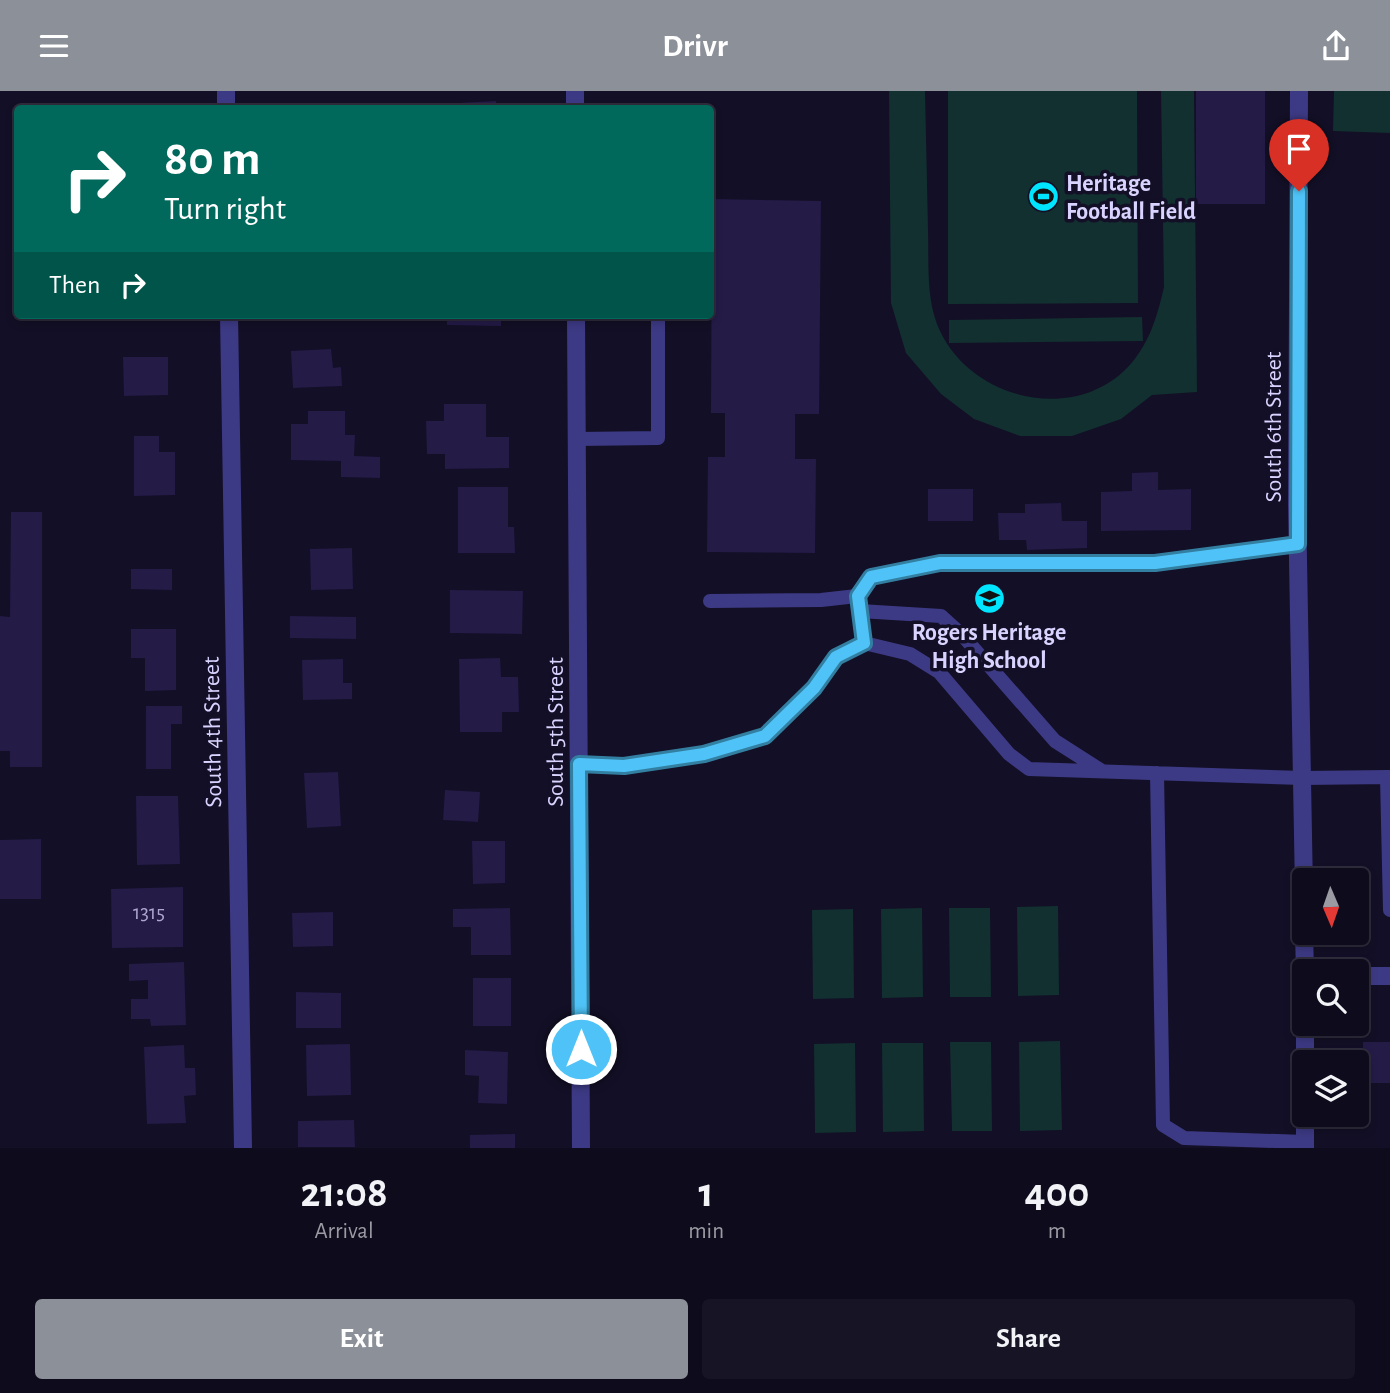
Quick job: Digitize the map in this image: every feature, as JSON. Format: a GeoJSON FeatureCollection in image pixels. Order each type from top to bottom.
{"type":"FeatureCollection","features":[{"type":"Feature","properties":{"kind":"street","name":"South 6th Street"},"geometry":{"type":"LineString","coordinates":[[1299,91],[1298,544],[1304,868]]}},
{"type":"Feature","properties":{"kind":"street","name":"South 4th Street"},"geometry":{"type":"LineString","coordinates":[[229,319],[243,1148]]}},
{"type":"Feature","properties":{"kind":"street","name":"South 5th Street"},"geometry":{"type":"LineString","coordinates":[[576,319],[581,1148]]}},
{"type":"Feature","properties":{"kind":"street"},"geometry":{"type":"LineString","coordinates":[[1369,976],[1390,976]]}},
{"type":"Feature","properties":{"kind":"street"},"geometry":{"type":"LineString","coordinates":[[1305,1127],[1305,1145]]}},
{"type":"Feature","properties":{"kind":"lane"},"geometry":{"type":"LineString","coordinates":[[577,439],[659,438],[658,319]]}},
{"type":"Feature","properties":{"kind":"lane"},"geometry":{"type":"LineString","coordinates":[[864,643],[858,596],[871,577],[940,563],[1155,563],[1298,544]]}},
{"type":"Feature","properties":{"kind":"lane"},"geometry":{"type":"LineString","coordinates":[[710,601],[821,600],[858,596]]}},
{"type":"Feature","properties":{"kind":"lane"},"geometry":{"type":"LineString","coordinates":[[860,611],[941,616],[963,636],[1055,741],[1104,772]]}},
{"type":"Feature","properties":{"kind":"lane"},"geometry":{"type":"LineString","coordinates":[[579,764],[624,766],[704,754],[765,736],[814,688],[836,657],[864,643],[910,655],[939,672],[1009,754],[1030,769],[1302,778],[1388,777],[1390,910]]}},
{"type":"Feature","properties":{"kind":"lane"},"geometry":{"type":"LineString","coordinates":[[1157,773],[1163,1125],[1184,1137],[1305,1145]]}},
{"type":"Feature","properties":{"kind":"green space"},"geometry":{"type":"Polygon","coordinates":[[[889,91],[925,91],[929,277],[937,324],[951,349],[970,370],[994,385],[1021,395],[1049,399],[1077,396],[1104,386],[1127,368],[1147,340],[1164,287],[1161,91],[1194,91],[1197,392],[1152,395],[1121,419],[1072,436],[1020,436],[974,419],[941,394],[906,353],[891,303],[889,91]]]}},
{"type":"Feature","properties":{"kind":"green space","name":"Heritage Football Field"},"geometry":{"type":"Polygon","coordinates":[[[948,91],[1137,91],[1138,303],[948,304],[948,91]]]}},
{"type":"Feature","properties":{"kind":"green space"},"geometry":{"type":"Polygon","coordinates":[[[1334,91],[1390,91],[1390,133],[1333,131],[1334,91]]]}},
{"type":"Feature","properties":{"kind":"green space"},"geometry":{"type":"Polygon","coordinates":[[[1142,317],[1143,341],[949,343],[949,320],[1142,317]]]}},
{"type":"Feature","properties":{"kind":"green space"},"geometry":{"type":"Polygon","coordinates":[[[1058,906],[1059,995],[1018,996],[1017,907],[1058,906]]]}},
{"type":"Feature","properties":{"kind":"green space"},"geometry":{"type":"Polygon","coordinates":[[[922,908],[923,997],[882,998],[881,909],[922,908]]]}},
{"type":"Feature","properties":{"kind":"green space"},"geometry":{"type":"Polygon","coordinates":[[[949,908],[990,908],[991,997],[950,997],[949,908]]]}},
{"type":"Feature","properties":{"kind":"green space"},"geometry":{"type":"Polygon","coordinates":[[[853,909],[854,998],[813,999],[812,910],[853,909]]]}},
{"type":"Feature","properties":{"kind":"green space"},"geometry":{"type":"Polygon","coordinates":[[[1060,1041],[1062,1130],[1020,1131],[1019,1042],[1060,1041]]]}},
{"type":"Feature","properties":{"kind":"green space"},"geometry":{"type":"Polygon","coordinates":[[[950,1042],[991,1042],[992,1131],[952,1131],[950,1042]]]}},
{"type":"Feature","properties":{"kind":"green space"},"geometry":{"type":"Polygon","coordinates":[[[855,1043],[856,1132],[815,1133],[814,1044],[855,1043]]]}},
{"type":"Feature","properties":{"kind":"green space"},"geometry":{"type":"Polygon","coordinates":[[[882,1043],[923,1043],[924,1131],[883,1132],[882,1043]]]}},
{"type":"Feature","properties":{"kind":"building"},"geometry":{"type":"Polygon","coordinates":[[[1196,91],[1265,91],[1265,204],[1196,204],[1196,91]]]}},
{"type":"Feature","properties":{"kind":"building"},"geometry":{"type":"Polygon","coordinates":[[[496,101],[496,105],[458,105],[496,101]]]}},
{"type":"Feature","properties":{"kind":"building"},"geometry":{"type":"Polygon","coordinates":[[[714,199],[821,201],[819,414],[795,414],[795,459],[816,459],[815,553],[707,552],[708,457],[725,457],[725,413],[711,413],[714,199]]]}},
{"type":"Feature","properties":{"kind":"building"},"geometry":{"type":"Polygon","coordinates":[[[447,319],[501,319],[501,326],[447,325],[447,319]]]}},
{"type":"Feature","properties":{"kind":"building"},"geometry":{"type":"Polygon","coordinates":[[[331,349],[333,368],[341,367],[342,386],[293,388],[291,351],[331,349]]]}},
{"type":"Feature","properties":{"kind":"building"},"geometry":{"type":"Polygon","coordinates":[[[123,357],[168,357],[168,395],[124,396],[123,357]]]}},
{"type":"Feature","properties":{"kind":"building"},"geometry":{"type":"Polygon","coordinates":[[[444,404],[486,404],[486,437],[509,437],[509,468],[445,469],[445,454],[427,454],[426,421],[444,421],[444,404]]]}},
{"type":"Feature","properties":{"kind":"building"},"geometry":{"type":"Polygon","coordinates":[[[308,411],[345,411],[345,435],[355,435],[354,456],[380,457],[380,478],[341,477],[341,461],[291,460],[291,424],[308,424],[308,411]]]}},
{"type":"Feature","properties":{"kind":"building"},"geometry":{"type":"Polygon","coordinates":[[[134,436],[159,436],[159,452],[175,452],[175,495],[134,496],[134,436]]]}},
{"type":"Feature","properties":{"kind":"building"},"geometry":{"type":"Polygon","coordinates":[[[1158,472],[1158,490],[1191,489],[1191,530],[1101,531],[1101,492],[1132,491],[1132,473],[1158,472]]]}},
{"type":"Feature","properties":{"kind":"building"},"geometry":{"type":"Polygon","coordinates":[[[458,487],[508,487],[508,527],[514,527],[515,553],[458,553],[458,487]]]}},
{"type":"Feature","properties":{"kind":"building"},"geometry":{"type":"Polygon","coordinates":[[[928,489],[973,489],[973,521],[928,521],[928,489]]]}},
{"type":"Feature","properties":{"kind":"building"},"geometry":{"type":"Polygon","coordinates":[[[1061,503],[1062,521],[1087,521],[1087,548],[1027,550],[1026,540],[999,540],[998,513],[1025,513],[1025,504],[1061,503]]]}},
{"type":"Feature","properties":{"kind":"building"},"geometry":{"type":"Polygon","coordinates":[[[11,512],[42,512],[42,767],[10,767],[10,751],[0,751],[0,616],[10,617],[11,512]]]}},
{"type":"Feature","properties":{"kind":"building"},"geometry":{"type":"Polygon","coordinates":[[[352,548],[353,589],[311,590],[310,549],[352,548]]]}},
{"type":"Feature","properties":{"kind":"building"},"geometry":{"type":"Polygon","coordinates":[[[131,569],[172,569],[172,590],[131,589],[131,569]]]}},
{"type":"Feature","properties":{"kind":"building"},"geometry":{"type":"Polygon","coordinates":[[[450,590],[523,591],[522,634],[450,633],[450,590]]]}},
{"type":"Feature","properties":{"kind":"building"},"geometry":{"type":"Polygon","coordinates":[[[290,616],[356,617],[356,639],[290,638],[290,616]]]}},
{"type":"Feature","properties":{"kind":"building"},"geometry":{"type":"Polygon","coordinates":[[[131,629],[176,629],[176,690],[145,691],[145,658],[131,658],[131,629]]]}},
{"type":"Feature","properties":{"kind":"building"},"geometry":{"type":"Polygon","coordinates":[[[500,658],[501,677],[518,677],[519,712],[502,712],[502,732],[460,732],[459,659],[500,658]]]}},
{"type":"Feature","properties":{"kind":"building"},"geometry":{"type":"Polygon","coordinates":[[[343,659],[343,683],[352,683],[352,699],[303,700],[302,660],[343,659]]]}},
{"type":"Feature","properties":{"kind":"building"},"geometry":{"type":"Polygon","coordinates":[[[146,706],[182,706],[182,724],[171,724],[171,769],[146,769],[146,706]]]}},
{"type":"Feature","properties":{"kind":"building"},"geometry":{"type":"Polygon","coordinates":[[[338,772],[341,826],[307,828],[304,773],[338,772]]]}},
{"type":"Feature","properties":{"kind":"building"},"geometry":{"type":"Polygon","coordinates":[[[445,790],[480,792],[478,822],[443,820],[445,790]]]}},
{"type":"Feature","properties":{"kind":"building"},"geometry":{"type":"Polygon","coordinates":[[[136,796],[178,796],[180,864],[137,865],[136,796]]]}},
{"type":"Feature","properties":{"kind":"building"},"geometry":{"type":"Polygon","coordinates":[[[41,839],[41,899],[0,899],[0,840],[41,839]]]}},
{"type":"Feature","properties":{"kind":"building"},"geometry":{"type":"Polygon","coordinates":[[[472,841],[505,841],[505,883],[473,884],[472,841]]]}},
{"type":"Feature","properties":{"kind":"building"},"geometry":{"type":"Polygon","coordinates":[[[183,887],[183,947],[112,948],[111,889],[183,887]]]}},
{"type":"Feature","properties":{"kind":"building"},"geometry":{"type":"Polygon","coordinates":[[[510,908],[511,955],[471,955],[471,927],[453,927],[453,909],[510,908]]]}},
{"type":"Feature","properties":{"kind":"building"},"geometry":{"type":"Polygon","coordinates":[[[333,912],[333,946],[293,947],[292,913],[333,912]]]}},
{"type":"Feature","properties":{"kind":"building"},"geometry":{"type":"Polygon","coordinates":[[[184,962],[186,1025],[151,1026],[150,1019],[131,1019],[131,999],[148,999],[148,980],[129,981],[129,964],[184,962]]]}},
{"type":"Feature","properties":{"kind":"building"},"geometry":{"type":"Polygon","coordinates":[[[473,978],[511,978],[511,1026],[473,1026],[473,978]]]}},
{"type":"Feature","properties":{"kind":"building"},"geometry":{"type":"Polygon","coordinates":[[[296,992],[341,993],[341,1028],[296,1028],[296,992]]]}},
{"type":"Feature","properties":{"kind":"building"},"geometry":{"type":"Polygon","coordinates":[[[1363,1042],[1390,1042],[1390,1083],[1369,1083],[1369,1050],[1363,1050],[1363,1042]]]}},
{"type":"Feature","properties":{"kind":"building"},"geometry":{"type":"Polygon","coordinates":[[[350,1044],[351,1095],[307,1096],[306,1045],[350,1044]]]}},
{"type":"Feature","properties":{"kind":"building"},"geometry":{"type":"Polygon","coordinates":[[[184,1045],[185,1068],[195,1068],[196,1095],[184,1096],[186,1123],[147,1124],[144,1047],[184,1045]]]}},
{"type":"Feature","properties":{"kind":"building"},"geometry":{"type":"Polygon","coordinates":[[[465,1050],[508,1052],[507,1104],[478,1103],[479,1076],[465,1075],[465,1050]]]}},
{"type":"Feature","properties":{"kind":"building"},"geometry":{"type":"Polygon","coordinates":[[[354,1120],[355,1147],[298,1147],[298,1121],[354,1120]]]}},
{"type":"Feature","properties":{"kind":"building"},"geometry":{"type":"Polygon","coordinates":[[[515,1134],[515,1148],[470,1148],[470,1135],[515,1134]]]}},
{"type":"Feature","properties":{"kind":"place","name":"Heritage Football Field"},"geometry":{"type":"Point","coordinates":[1043,197]}},
{"type":"Feature","properties":{"kind":"place","name":"Rogers Heritage High School"},"geometry":{"type":"Point","coordinates":[989,598]}},
{"type":"Feature","properties":{"kind":"route"},"geometry":{"type":"LineString","coordinates":[[581,1049],[579,764],[624,766],[704,754],[765,736],[814,688],[836,657],[864,643],[858,596],[871,577],[940,563],[1155,563],[1298,544],[1299,191]]}}]}
